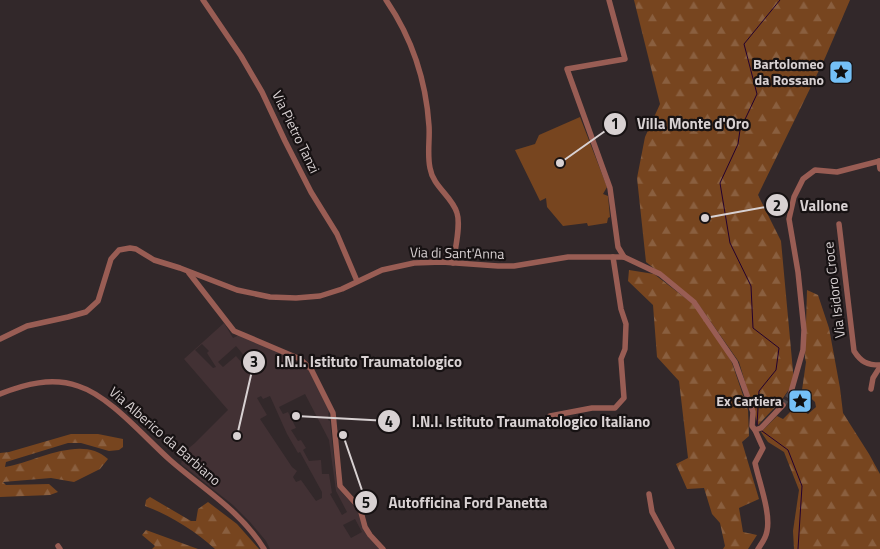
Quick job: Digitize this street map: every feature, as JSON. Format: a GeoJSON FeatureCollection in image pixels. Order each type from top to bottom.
{"type":"FeatureCollection","features":[{"type":"Feature","properties":{"kind":"street","name":"Via Pietro Tanzi"},"geometry":{"type":"LineString","coordinates":[[203,0],[241,56],[262,92],[311,192],[337,234],[356,281]]}},
{"type":"Feature","properties":{"kind":"street"},"geometry":{"type":"LineString","coordinates":[[386,0],[406,35],[422,79],[428,117],[431,173],[458,215],[453,263]]}},
{"type":"Feature","properties":{"kind":"street"},"geometry":{"type":"LineString","coordinates":[[609,0],[625,59],[567,70],[610,188],[618,247],[624,257]]}},
{"type":"Feature","properties":{"kind":"street"},"geometry":{"type":"LineString","coordinates":[[791,392],[803,350],[804,330],[798,272],[789,220],[794,197],[803,179],[815,170],[837,172],[879,161],[880,169]]}},
{"type":"Feature","properties":{"kind":"street","name":"Via Isidoro Croce"},"geometry":{"type":"LineString","coordinates":[[839,224],[854,351],[868,365],[879,366]]}},
{"type":"Feature","properties":{"kind":"street","name":"Via di Sant'Anna"},"geometry":{"type":"LineString","coordinates":[[0,339],[27,326],[86,312],[98,301],[111,259],[114,254],[124,248],[136,249],[154,260],[238,290],[270,297],[320,296],[342,289],[382,270],[403,264],[422,262],[514,266],[568,257],[624,257],[660,274],[688,297],[699,308],[735,362],[753,412],[752,426],[763,448],[755,463],[767,515],[768,529],[766,538],[758,549]]}},
{"type":"Feature","properties":{"kind":"street"},"geometry":{"type":"LineString","coordinates":[[550,416],[592,408],[615,408],[624,398],[621,359],[625,349],[626,324],[621,308],[613,256]]}},
{"type":"Feature","properties":{"kind":"street"},"geometry":{"type":"LineString","coordinates":[[187,271],[234,331],[300,359],[311,368],[333,413],[340,486],[358,506],[362,512],[365,528],[383,549]]}},
{"type":"Feature","properties":{"kind":"street"},"geometry":{"type":"LineString","coordinates":[[871,389],[873,378],[879,366]]}},
{"type":"Feature","properties":{"kind":"street","name":"Via Alberico da Barbiano"},"geometry":{"type":"LineString","coordinates":[[0,394],[30,384],[56,382],[78,386],[95,394],[109,403],[171,461],[235,513],[251,529],[264,549]]}},
{"type":"Feature","properties":{"kind":"street"},"geometry":{"type":"LineString","coordinates":[[755,430],[760,429],[783,405]]}},
{"type":"Feature","properties":{"kind":"street"},"geometry":{"type":"LineString","coordinates":[[649,494],[652,512],[672,549]]}},
{"type":"Feature","properties":{"kind":"shaded area"},"geometry":{"type":"Polygon","coordinates":[[[224,323],[233,338],[239,335],[300,361],[307,366],[329,408],[328,420],[330,421],[337,487],[356,508],[381,549],[270,549],[266,541],[233,505],[181,464],[184,452],[228,410],[184,359],[224,323]],[[202,344],[195,350],[213,368],[216,367],[207,353],[209,351],[202,344]],[[236,346],[218,362],[223,367],[236,356],[242,363],[247,359],[236,346]],[[305,394],[279,407],[283,414],[288,412],[296,428],[291,430],[298,441],[301,440],[306,448],[303,450],[309,461],[321,460],[322,474],[329,474],[332,493],[330,494],[342,515],[347,512],[336,491],[329,440],[305,394]],[[261,396],[257,398],[267,415],[260,419],[292,467],[297,471],[293,477],[296,482],[301,480],[316,501],[322,498],[322,492],[300,452],[298,453],[287,434],[270,396],[263,399],[261,396]],[[355,519],[343,525],[351,538],[362,532],[355,519]]]}},
{"type":"Feature","properties":{"kind":"green space"},"geometry":{"type":"Polygon","coordinates":[[[634,0],[850,0],[825,58],[758,195],[781,241],[794,382],[781,401],[758,425],[739,362],[697,302],[646,262],[637,178],[645,137],[660,104],[634,0]]]}},
{"type":"Feature","properties":{"kind":"green space"},"geometry":{"type":"Polygon","coordinates":[[[580,117],[607,187],[603,194],[608,196],[610,217],[607,223],[588,226],[587,223],[563,226],[547,207],[546,198],[540,201],[515,150],[535,144],[539,135],[580,117]]]}},
{"type":"Feature","properties":{"kind":"green space"},"geometry":{"type":"Polygon","coordinates":[[[629,270],[654,274],[693,304],[717,336],[732,363],[748,410],[749,436],[742,442],[759,499],[739,508],[743,532],[757,535],[748,549],[723,549],[725,546],[720,523],[712,514],[704,488],[687,489],[676,464],[688,458],[679,381],[657,357],[653,305],[628,281],[629,270]]]}},
{"type":"Feature","properties":{"kind":"green space"},"geometry":{"type":"Polygon","coordinates":[[[807,290],[818,295],[829,328],[843,413],[880,474],[880,549],[794,549],[793,531],[799,490],[784,452],[768,442],[761,432],[777,416],[783,419],[793,409],[797,412],[801,410],[808,414],[816,407],[815,402],[802,390],[806,362],[807,290]]]}},
{"type":"Feature","properties":{"kind":"green space"},"geometry":{"type":"Polygon","coordinates":[[[71,434],[98,434],[123,439],[123,447],[119,450],[109,451],[81,443],[68,443],[6,462],[5,467],[72,449],[85,449],[97,452],[108,459],[100,469],[74,482],[51,478],[3,482],[6,485],[49,484],[58,492],[50,495],[0,497],[0,453],[71,434]]]}},
{"type":"Feature","properties":{"kind":"green space"},"geometry":{"type":"Polygon","coordinates":[[[150,497],[191,521],[196,521],[198,509],[208,502],[237,524],[259,549],[215,549],[182,524],[145,506],[146,500],[150,497]]]}},
{"type":"Feature","properties":{"kind":"green space"},"geometry":{"type":"Polygon","coordinates":[[[146,530],[198,549],[152,549],[155,546],[142,535],[146,530]]]}},
{"type":"Feature","properties":{"kind":"waterway"},"geometry":{"type":"LineString","coordinates":[[757,425],[759,391],[776,370],[779,348],[753,328],[751,286],[730,243],[720,183],[738,144],[740,130],[757,94],[744,44],[780,0]]}},
{"type":"Feature","properties":{"kind":"waterway"},"geometry":{"type":"LineString","coordinates":[[762,431],[788,450],[802,486],[798,549]]}},
{"type":"Feature","properties":{"kind":"tunnel"},"geometry":{"type":"LineString","coordinates":[[783,405],[791,392]]}},
{"type":"Feature","properties":{"kind":"place","name":"Bartolomeo da Rossano"},"geometry":{"type":"Point","coordinates":[841,72]}},
{"type":"Feature","properties":{"kind":"place","name":"Villa Monte d'Oro"},"geometry":{"type":"Point","coordinates":[560,163]}},
{"type":"Feature","properties":{"kind":"place","name":"Vallone"},"geometry":{"type":"Point","coordinates":[705,218]}},
{"type":"Feature","properties":{"kind":"place","name":"Ex Cartiera"},"geometry":{"type":"Point","coordinates":[800,401]}},
{"type":"Feature","properties":{"kind":"place","name":"I.N.I. Istituto Traumatologico Italiano"},"geometry":{"type":"Point","coordinates":[296,416]}},
{"type":"Feature","properties":{"kind":"place","name":"Autofficina Ford Panetta"},"geometry":{"type":"Point","coordinates":[343,435]}},
{"type":"Feature","properties":{"kind":"place","name":"I.N.I. Istituto Traumatologico"},"geometry":{"type":"Point","coordinates":[237,436]}}]}
